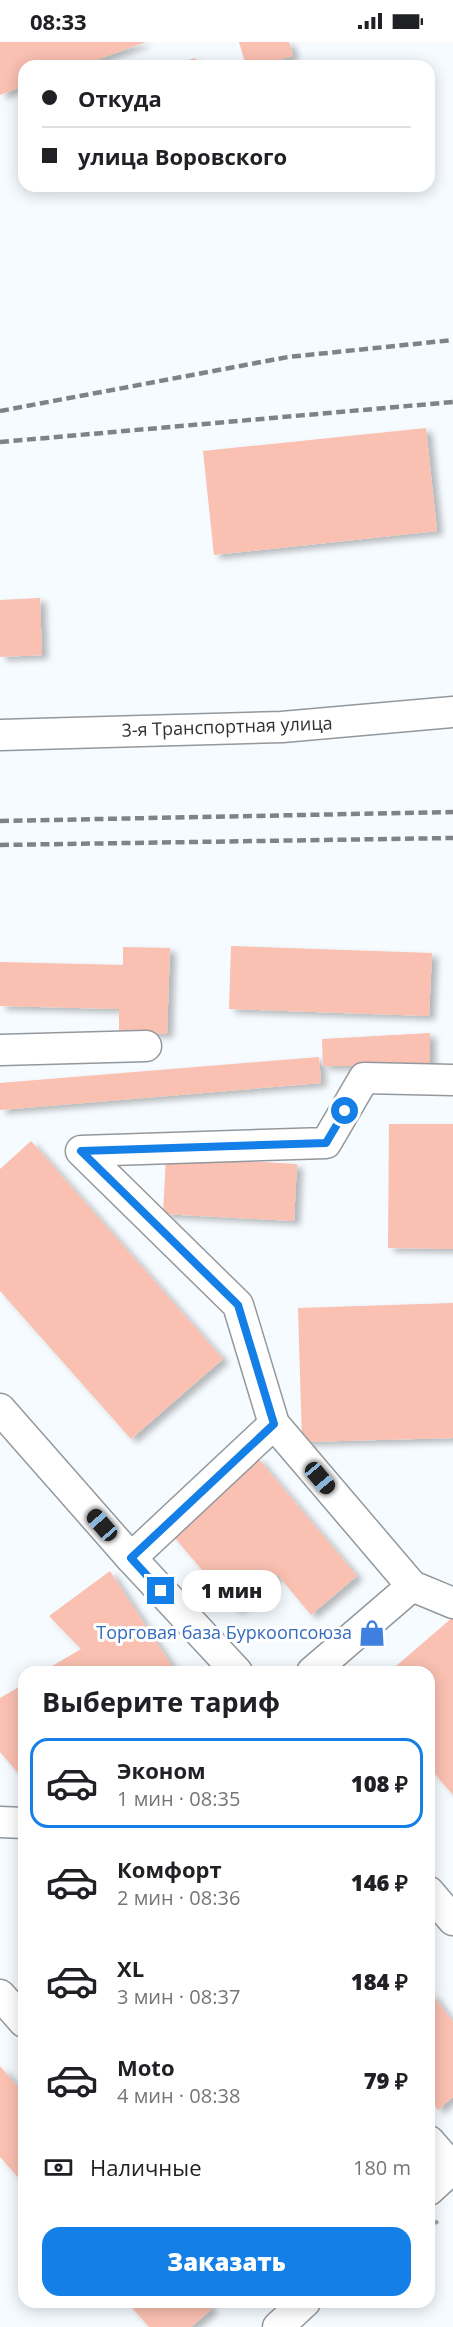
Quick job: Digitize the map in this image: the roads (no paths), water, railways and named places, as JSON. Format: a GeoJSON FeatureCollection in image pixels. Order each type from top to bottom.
{"type":"FeatureCollection","features":[{"type":"Feature","properties":{"kind":"street","name":"3-я Транспортная улица"},"geometry":{"type":"LineString","coordinates":[[0,735],[282,727],[453,712]]}},
{"type":"Feature","properties":{"kind":"street"},"geometry":{"type":"LineString","coordinates":[[0,1050],[146,1046]]}},
{"type":"Feature","properties":{"kind":"street"},"geometry":{"type":"LineString","coordinates":[[453,1080],[364,1078],[326,1143],[81,1151],[238,1305],[274,1424],[412,1586],[453,1603]]}},
{"type":"Feature","properties":{"kind":"street"},"geometry":{"type":"LineString","coordinates":[[0,1409],[131,1558],[231,1666]]}},
{"type":"Feature","properties":{"kind":"street"},"geometry":{"type":"LineString","coordinates":[[131,1558],[274,1424]]}},
{"type":"Feature","properties":{"kind":"street"},"geometry":{"type":"LineString","coordinates":[[319,1666],[412,1586]]}},
{"type":"Feature","properties":{"kind":"street"},"geometry":{"type":"LineString","coordinates":[[0,1822],[18,1823]]}},
{"type":"Feature","properties":{"kind":"street"},"geometry":{"type":"LineString","coordinates":[[435,1899],[453,1920]]}},
{"type":"Feature","properties":{"kind":"street"},"geometry":{"type":"LineString","coordinates":[[0,1995],[18,2015]]}},
{"type":"Feature","properties":{"kind":"street"},"geometry":{"type":"LineString","coordinates":[[435,2148],[453,2168],[435,2184]]}},
{"type":"Feature","properties":{"kind":"railway"},"geometry":{"type":"LineString","coordinates":[[0,411],[288,357],[453,340]]}},
{"type":"Feature","properties":{"kind":"railway"},"geometry":{"type":"LineString","coordinates":[[0,442],[453,402]]}},
{"type":"Feature","properties":{"kind":"railway"},"geometry":{"type":"LineString","coordinates":[[0,821],[453,812]]}},
{"type":"Feature","properties":{"kind":"railway"},"geometry":{"type":"LineString","coordinates":[[0,845],[453,838]]}},
{"type":"Feature","properties":{"kind":"place","name":"Торговая база Буркоопсоюза"},"geometry":{"type":"Point","coordinates":[372,1633]}}]}
